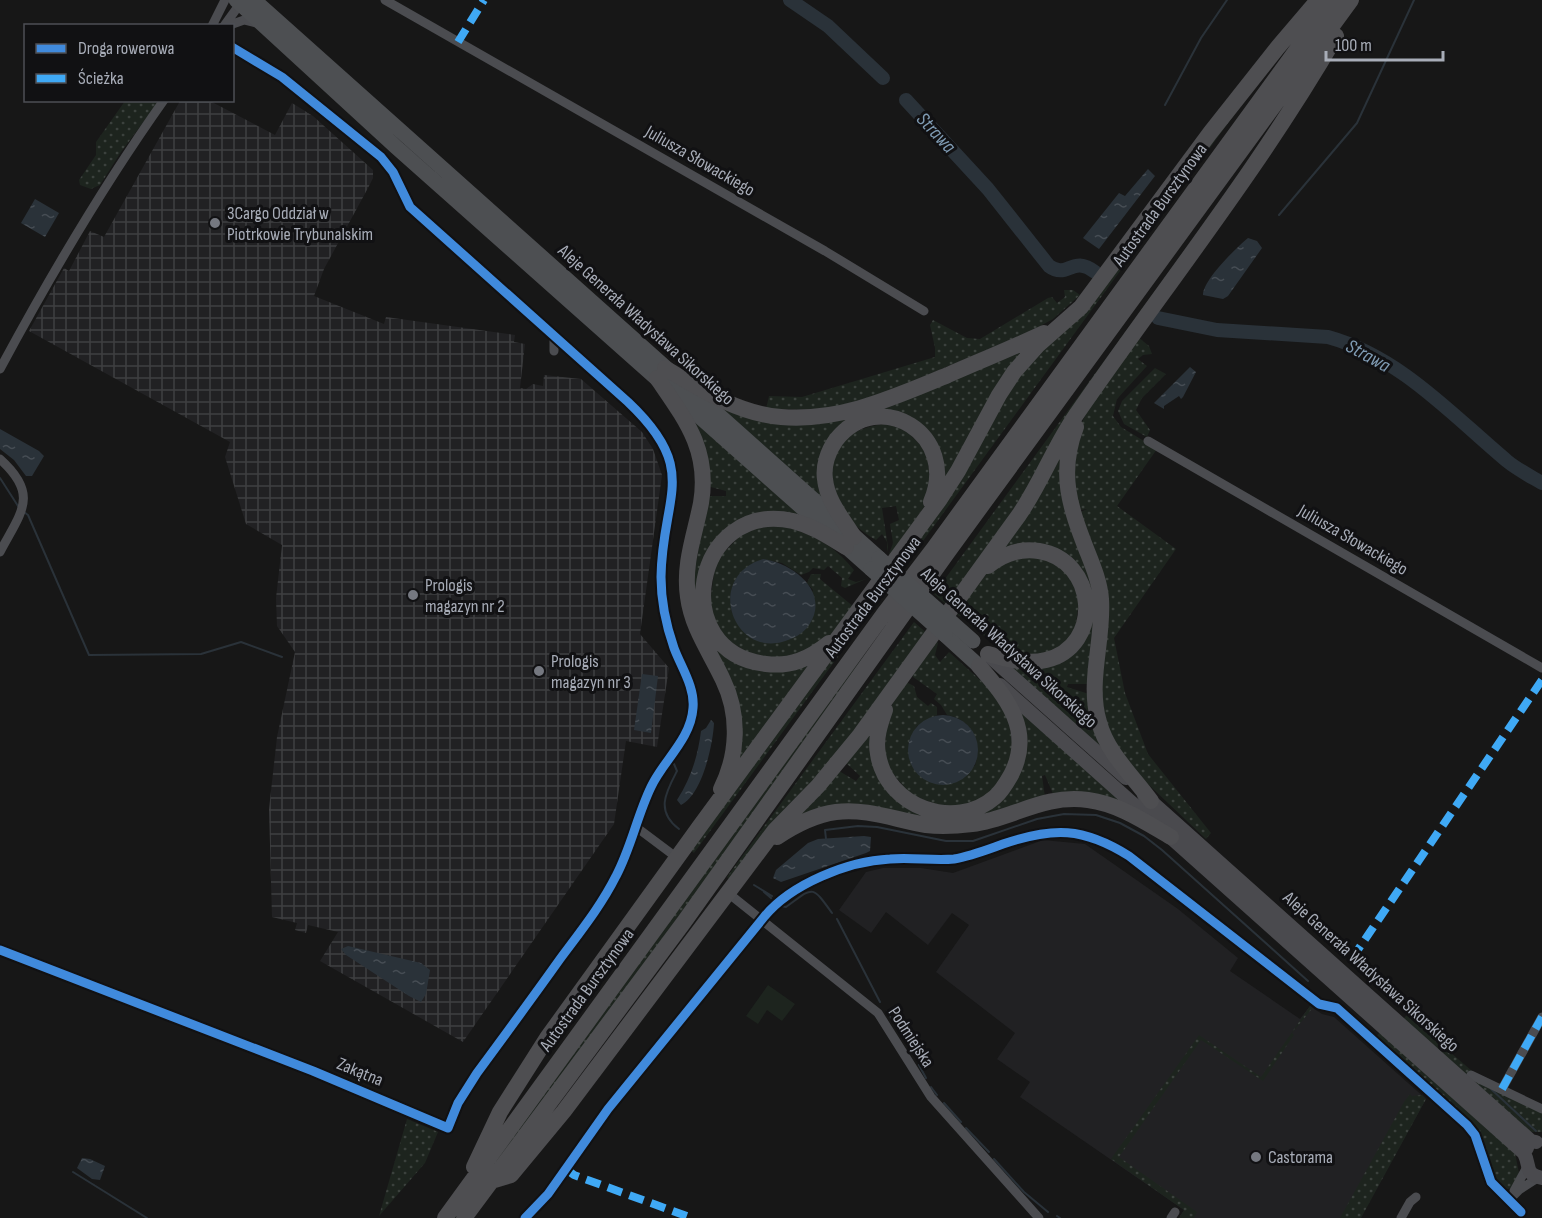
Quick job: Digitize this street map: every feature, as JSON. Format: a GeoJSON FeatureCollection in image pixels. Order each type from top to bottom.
{"type":"FeatureCollection","features":[{"type":"Feature","properties":{"kind":"highway"},"geometry":{"type":"LineString","coordinates":[[463,1193],[482,1147],[500,1112],[554,1029],[940,499],[1010,377],[1033,350],[1082,307],[1210,133],[1318,0]]}},
{"type":"Feature","properties":{"kind":"highway","name":"Autostrada Bursztynowa"},"geometry":{"type":"LineString","coordinates":[[445,1218],[1333,0]]}},
{"type":"Feature","properties":{"kind":"highway","name":"Autostrada Bursztynowa"},"geometry":{"type":"LineString","coordinates":[[464,1218],[684,922],[954,544],[1351,0]]}},
{"type":"Feature","properties":{"kind":"highway"},"geometry":{"type":"LineString","coordinates":[[491,1181],[511,1175],[564,1111],[775,830],[837,764],[893,691],[1032,497],[1066,431],[1271,142],[1314,75],[1357,0]]}},
{"type":"Feature","properties":{"kind":"highway"},"geometry":{"type":"LineString","coordinates":[[661,373],[757,412],[781,417],[827,416],[860,409],[919,386],[1020,345],[1066,321]]}},
{"type":"Feature","properties":{"kind":"highway"},"geometry":{"type":"LineString","coordinates":[[661,373],[688,424],[700,459],[701,502],[687,568],[687,597],[692,620],[727,690],[735,727],[735,745],[727,777],[705,819]]}},
{"type":"Feature","properties":{"kind":"highway"},"geometry":{"type":"LineString","coordinates":[[1095,389],[1074,432],[1066,472],[1070,506],[1094,570],[1101,596],[1102,620],[1097,659],[1095,708],[1099,724],[1110,748],[1151,801]]}},
{"type":"Feature","properties":{"kind":"highway"},"geometry":{"type":"LineString","coordinates":[[850,542],[831,501],[824,478],[826,462],[838,438],[853,425],[869,418],[887,417],[910,425],[920,432],[932,447],[938,469],[938,481],[921,523]]}},
{"type":"Feature","properties":{"kind":"highway"},"geometry":{"type":"LineString","coordinates":[[850,542],[791,521],[770,519],[747,524],[722,542],[711,558],[702,585],[702,603],[709,625],[729,650],[753,662],[772,665],[791,664],[810,657],[832,640],[854,616]]}},
{"type":"Feature","properties":{"kind":"highway"},"geometry":{"type":"LineString","coordinates":[[893,691],[880,723],[877,738],[879,762],[887,779],[906,799],[927,810],[942,814],[969,811],[995,797],[1014,769],[1020,750],[1019,732],[1013,711],[983,660],[1033,662],[1047,660],[1063,652],[1075,642],[1083,627],[1087,609],[1084,589],[1078,575],[1066,562],[1051,553],[1034,550],[1013,552],[996,560],[972,582]]}},
{"type":"Feature","properties":{"kind":"highway"},"geometry":{"type":"LineString","coordinates":[[752,860],[766,846],[798,824],[835,812],[864,813],[928,825],[947,826],[975,824],[1036,804],[1070,798],[1119,808],[1171,837]]}},
{"type":"Feature","properties":{"kind":"main road"},"geometry":{"type":"LineString","coordinates":[[239,1],[267,29],[400,141]]}},
{"type":"Feature","properties":{"kind":"main road"},"geometry":{"type":"LineString","coordinates":[[239,1],[400,141]]}},
{"type":"Feature","properties":{"kind":"main road","name":"Aleje Generała Władysława Sikorskiego"},"geometry":{"type":"LineString","coordinates":[[400,141],[875,564],[973,641],[983,660],[1171,837],[1526,1160],[1532,1174],[1540,1177]]}},
{"type":"Feature","properties":{"kind":"main road","name":"Aleje Generała Władysława Sikorskiego"},"geometry":{"type":"LineString","coordinates":[[875,564],[945,635],[983,660],[1151,801],[1531,1140],[1539,1141]]}},
{"type":"Feature","properties":{"kind":"main road"},"geometry":{"type":"LineString","coordinates":[[1526,1160],[1529,1145],[1539,1141]]}},
{"type":"Feature","properties":{"kind":"street","name":"Juliusza Słowackiego"},"geometry":{"type":"LineString","coordinates":[[385,0],[825,250],[924,311]]}},
{"type":"Feature","properties":{"kind":"street"},"geometry":{"type":"LineString","coordinates":[[214,24],[239,1]]}},
{"type":"Feature","properties":{"kind":"street"},"geometry":{"type":"LineString","coordinates":[[227,24],[239,1]]}},
{"type":"Feature","properties":{"kind":"street"},"geometry":{"type":"LineString","coordinates":[[231,24],[249,20],[267,29]]}},
{"type":"Feature","properties":{"kind":"street"},"geometry":{"type":"LineString","coordinates":[[234,48],[282,77],[381,157],[393,172],[410,207],[647,420],[662,441],[672,469],[673,493],[662,558],[662,594],[667,627],[692,689],[693,708],[689,726],[651,787],[636,827],[672,854]]}},
{"type":"Feature","properties":{"kind":"street"},"geometry":{"type":"LineString","coordinates":[[0,369],[94,205],[163,102]]}},
{"type":"Feature","properties":{"kind":"street"},"geometry":{"type":"LineString","coordinates":[[554,336],[554,351]]}},
{"type":"Feature","properties":{"kind":"street","name":"Juliusza Słowackiego"},"geometry":{"type":"LineString","coordinates":[[1148,441],[1542,668]]}},
{"type":"Feature","properties":{"kind":"street"},"geometry":{"type":"LineString","coordinates":[[0,459],[11,470],[24,491],[22,509],[0,552]]}},
{"type":"Feature","properties":{"kind":"street","name":"Zakątna"},"geometry":{"type":"LineString","coordinates":[[0,950],[258,1049],[448,1128],[458,1103],[477,1073],[607,893],[624,860],[636,827]]}},
{"type":"Feature","properties":{"kind":"street"},"geometry":{"type":"LineString","coordinates":[[525,1218],[548,1194],[608,1108],[778,901],[799,887],[822,877],[866,863],[890,859],[956,858],[979,854],[1049,832],[1089,836],[1129,856],[1319,1004],[1337,1008],[1467,1125],[1474,1135],[1491,1182],[1521,1212]]}},
{"type":"Feature","properties":{"kind":"street","name":"Podmiejska"},"geometry":{"type":"LineString","coordinates":[[733,897],[878,1012],[931,1097],[1039,1218]]}},
{"type":"Feature","properties":{"kind":"street"},"geometry":{"type":"LineString","coordinates":[[1502,1089],[1542,1017]]}},
{"type":"Feature","properties":{"kind":"street"},"geometry":{"type":"LineString","coordinates":[[1471,1075],[1542,1109]]}},
{"type":"Feature","properties":{"kind":"street"},"geometry":{"type":"LineString","coordinates":[[1509,1200],[1526,1160]]}},
{"type":"Feature","properties":{"kind":"street"},"geometry":{"type":"LineString","coordinates":[[1509,1200],[1519,1190],[1540,1177]]}},
{"type":"Feature","properties":{"kind":"street"},"geometry":{"type":"LineString","coordinates":[[1401,1218],[1410,1202],[1416,1197]]}},
{"type":"Feature","properties":{"kind":"shaded area"},"geometry":{"type":"Polygon","coordinates":[[[124,102],[157,102],[100,185],[91,189],[80,185],[79,180],[96,155],[96,142],[124,102]]]}},
{"type":"Feature","properties":{"kind":"shaded area"},"geometry":{"type":"Polygon","coordinates":[[[179,102],[212,102],[275,135],[292,103],[313,116],[373,170],[373,178],[324,269],[314,296],[384,324],[386,317],[515,335],[514,342],[525,344],[520,388],[526,389],[533,384],[543,386],[544,375],[581,379],[642,432],[653,449],[662,475],[640,634],[669,668],[657,747],[626,741],[614,824],[463,1042],[320,961],[338,932],[308,925],[306,933],[295,930],[297,923],[272,917],[269,809],[277,737],[295,652],[277,626],[276,598],[282,545],[246,524],[225,457],[230,442],[29,331],[64,268],[69,271],[90,231],[104,237],[179,102]]]}},
{"type":"Feature","properties":{"kind":"shaded area"},"geometry":{"type":"Polygon","coordinates":[[[1242,104],[904,567],[899,562],[1006,391],[1242,104]]]}},
{"type":"Feature","properties":{"kind":"shaded area"},"geometry":{"type":"Polygon","coordinates":[[[1223,198],[948,606],[934,594],[1223,198]]]}},
{"type":"Feature","properties":{"kind":"shaded area"},"geometry":{"type":"Polygon","coordinates":[[[1064,290],[1073,290],[1080,295],[1053,319],[1031,331],[876,397],[830,410],[766,409],[769,396],[802,397],[935,357],[930,325],[933,320],[967,338],[980,339],[1048,298],[1052,297],[1057,303],[1065,297],[1064,290]]]}},
{"type":"Feature","properties":{"kind":"shaded area"},"geometry":{"type":"Polygon","coordinates":[[[1138,337],[1149,346],[1152,354],[1143,355],[1138,359],[1147,366],[1117,399],[1113,416],[1121,427],[1157,449],[1117,506],[1176,549],[1114,638],[1125,693],[1148,754],[1211,833],[1206,839],[1132,769],[1111,739],[1099,697],[1103,633],[1076,514],[1087,509],[1075,511],[1071,494],[1080,426],[1138,337]]]}},
{"type":"Feature","properties":{"kind":"shaded area"},"geometry":{"type":"Polygon","coordinates":[[[1015,350],[1024,356],[945,481],[902,416],[833,435],[831,509],[704,396],[797,422],[1015,350]]]}},
{"type":"Feature","properties":{"kind":"shaded area"},"geometry":{"type":"Polygon","coordinates":[[[1155,368],[1166,374],[1142,398],[1136,410],[1150,430],[1147,437],[1124,424],[1118,411],[1122,401],[1155,368]]]}},
{"type":"Feature","properties":{"kind":"shaded area"},"geometry":{"type":"Polygon","coordinates":[[[692,417],[809,522],[764,515],[700,571],[726,652],[812,662],[733,775],[739,744],[691,590],[708,496],[726,496],[726,491],[707,486],[692,417]]]}},
{"type":"Feature","properties":{"kind":"shaded area"},"geometry":{"type":"Polygon","coordinates":[[[884,424],[903,428],[928,452],[930,498],[891,556],[889,554],[893,543],[890,524],[899,520],[896,506],[882,508],[888,547],[887,552],[887,542],[882,534],[876,540],[858,527],[844,511],[835,493],[832,474],[834,457],[843,442],[860,430],[884,424]]]}},
{"type":"Feature","properties":{"kind":"shaded area"},"geometry":{"type":"Polygon","coordinates":[[[1065,440],[1096,607],[1087,684],[1068,684],[1067,687],[1089,694],[1112,759],[1004,663],[1077,648],[1084,574],[1003,548],[1065,440]]]}},
{"type":"Feature","properties":{"kind":"shaded area"},"geometry":{"type":"Polygon","coordinates":[[[780,524],[812,537],[837,552],[854,570],[848,579],[856,582],[866,579],[845,588],[841,586],[842,578],[828,566],[824,570],[813,568],[801,575],[782,563],[763,559],[740,574],[731,593],[732,613],[768,643],[788,640],[813,590],[807,583],[811,574],[821,574],[820,579],[854,607],[827,641],[800,657],[755,657],[726,639],[709,609],[716,560],[745,531],[780,524]]]}},
{"type":"Feature","properties":{"kind":"shaded area"},"geometry":{"type":"Polygon","coordinates":[[[1024,554],[1062,567],[1080,593],[1075,631],[1065,644],[1041,656],[1004,651],[970,625],[976,617],[968,614],[959,616],[956,613],[987,573],[1024,554]]]}},
{"type":"Feature","properties":{"kind":"shaded area"},"geometry":{"type":"Polygon","coordinates":[[[879,590],[884,594],[694,853],[689,849],[879,590]]]}},
{"type":"Feature","properties":{"kind":"shaded area"},"geometry":{"type":"Polygon","coordinates":[[[901,610],[459,1218],[451,1218],[826,703],[901,610]]]}},
{"type":"Feature","properties":{"kind":"shaded area"},"geometry":{"type":"Polygon","coordinates":[[[914,622],[929,635],[858,729],[730,880],[727,877],[914,622]]]}},
{"type":"Feature","properties":{"kind":"shaded area"},"geometry":{"type":"Polygon","coordinates":[[[936,641],[938,643],[935,655],[940,662],[949,652],[990,689],[1007,711],[1014,753],[999,785],[978,802],[950,809],[913,796],[888,769],[884,759],[887,717],[906,682],[914,686],[917,697],[928,706],[931,703],[937,707],[937,715],[917,726],[908,744],[975,766],[976,740],[969,727],[956,717],[947,715],[934,699],[937,694],[913,677],[913,673],[936,641]]]}},
{"type":"Feature","properties":{"kind":"shaded area"},"geometry":{"type":"Polygon","coordinates":[[[1012,702],[1139,814],[1053,794],[1045,775],[1042,776],[1045,797],[956,822],[872,810],[794,822],[839,771],[856,781],[860,776],[845,762],[873,723],[872,759],[939,817],[1012,785],[1012,702]]]}},
{"type":"Feature","properties":{"kind":"shaded area"},"geometry":{"type":"Polygon","coordinates":[[[1043,840],[1085,844],[1178,909],[1238,958],[1230,971],[1300,1019],[1310,1006],[1322,1014],[1334,1017],[1426,1099],[1360,1218],[1179,1218],[1184,1210],[1020,1097],[1030,1082],[997,1059],[1015,1033],[936,972],[969,925],[952,913],[928,945],[886,912],[871,933],[839,910],[866,872],[883,868],[921,868],[953,873],[1043,840]]]}},
{"type":"Feature","properties":{"kind":"shaded area"},"geometry":{"type":"Polygon","coordinates":[[[768,985],[795,1004],[782,1021],[767,1010],[758,1024],[746,1016],[768,985]]]}},
{"type":"Feature","properties":{"kind":"shaded area"},"geometry":{"type":"Polygon","coordinates":[[[1310,1006],[1311,1010],[1292,1033],[1294,1035],[1263,1081],[1201,1040],[1119,1157],[1197,1212],[1194,1218],[1179,1218],[1184,1210],[1111,1159],[1199,1035],[1261,1077],[1310,1006]]]}},
{"type":"Feature","properties":{"kind":"shaded area"},"geometry":{"type":"Polygon","coordinates":[[[1407,1015],[1472,1071],[1542,1113],[1542,1132],[1532,1132],[1526,1129],[1403,1019],[1407,1015]]]}},
{"type":"Feature","properties":{"kind":"shaded area"},"geometry":{"type":"Polygon","coordinates":[[[1380,1032],[1515,1153],[1519,1173],[1511,1188],[1505,1190],[1495,1176],[1481,1134],[1476,1126],[1376,1037],[1380,1032]]]}},
{"type":"Feature","properties":{"kind":"shaded area"},"geometry":{"type":"Polygon","coordinates":[[[1410,1094],[1412,1096],[1422,1095],[1426,1099],[1361,1218],[1340,1218],[1404,1102],[1410,1094]]]}},
{"type":"Feature","properties":{"kind":"shaded area"},"geometry":{"type":"Polygon","coordinates":[[[407,1119],[438,1132],[425,1163],[379,1216],[407,1119]]]}},
{"type":"Feature","properties":{"kind":"water"},"geometry":{"type":"Polygon","coordinates":[[[1148,169],[1155,176],[1099,249],[1083,238],[1119,193],[1125,196],[1148,169]]]}},
{"type":"Feature","properties":{"kind":"water"},"geometry":{"type":"Polygon","coordinates":[[[35,199],[59,213],[45,237],[21,223],[35,199]]]}},
{"type":"Feature","properties":{"kind":"water"},"geometry":{"type":"Polygon","coordinates":[[[1248,238],[1257,241],[1262,248],[1228,296],[1223,299],[1203,295],[1214,273],[1228,256],[1248,238]]]}},
{"type":"Feature","properties":{"kind":"water"},"geometry":{"type":"Polygon","coordinates":[[[1190,367],[1196,372],[1181,399],[1179,396],[1164,406],[1164,409],[1154,403],[1190,367]]]}},
{"type":"Feature","properties":{"kind":"water"},"geometry":{"type":"Polygon","coordinates":[[[0,429],[44,456],[32,476],[26,476],[14,460],[0,449],[0,429]]]}},
{"type":"Feature","properties":{"kind":"water"},"geometry":{"type":"Polygon","coordinates":[[[763,559],[786,566],[797,573],[806,581],[815,601],[815,613],[807,628],[797,636],[782,642],[764,643],[750,637],[739,626],[732,612],[730,597],[734,581],[745,568],[763,559]]]}},
{"type":"Feature","properties":{"kind":"water"},"geometry":{"type":"Polygon","coordinates":[[[642,674],[658,676],[651,733],[634,730],[642,674]]]}},
{"type":"Feature","properties":{"kind":"water"},"geometry":{"type":"Polygon","coordinates":[[[950,715],[963,721],[972,730],[976,736],[978,750],[976,764],[968,775],[957,783],[936,785],[918,775],[910,764],[908,743],[918,725],[929,717],[950,715]]]}},
{"type":"Feature","properties":{"kind":"water"},"geometry":{"type":"Polygon","coordinates":[[[711,720],[714,723],[713,732],[705,768],[695,791],[681,805],[677,800],[693,767],[701,731],[711,720]]]}},
{"type":"Feature","properties":{"kind":"water"},"geometry":{"type":"Polygon","coordinates":[[[871,837],[870,851],[866,853],[781,882],[773,878],[776,870],[808,843],[818,839],[871,837]]]}},
{"type":"Feature","properties":{"kind":"water"},"geometry":{"type":"Polygon","coordinates":[[[348,946],[421,963],[430,970],[426,994],[421,1002],[346,955],[341,949],[348,946]]]}},
{"type":"Feature","properties":{"kind":"water"},"geometry":{"type":"Polygon","coordinates":[[[82,1158],[105,1166],[100,1180],[92,1179],[77,1168],[82,1158]]]}},
{"type":"Feature","properties":{"kind":"waterway","name":"Strawa"},"geometry":{"type":"LineString","coordinates":[[790,0],[828,26],[883,78]]}},
{"type":"Feature","properties":{"kind":"waterway"},"geometry":{"type":"LineString","coordinates":[[1165,105],[1201,38],[1227,0]]}},
{"type":"Feature","properties":{"kind":"waterway"},"geometry":{"type":"LineString","coordinates":[[1279,215],[1357,123],[1414,0]]}},
{"type":"Feature","properties":{"kind":"waterway","name":"Strawa"},"geometry":{"type":"LineString","coordinates":[[906,100],[988,189],[1049,266],[1055,270],[1061,270],[1081,265],[1095,272]]}},
{"type":"Feature","properties":{"kind":"waterway","name":"Strawa"},"geometry":{"type":"LineString","coordinates":[[1158,318],[1217,330],[1328,337],[1354,346],[1378,358],[1424,389],[1507,461],[1542,483]]}},
{"type":"Feature","properties":{"kind":"waterway"},"geometry":{"type":"LineString","coordinates":[[0,478],[18,506]]}},
{"type":"Feature","properties":{"kind":"waterway"},"geometry":{"type":"LineString","coordinates":[[24,512],[28,515],[89,655],[201,654],[241,642],[282,657]]}},
{"type":"Feature","properties":{"kind":"waterway"},"geometry":{"type":"LineString","coordinates":[[674,764],[677,771],[666,794],[665,808],[667,815],[679,829]]}},
{"type":"Feature","properties":{"kind":"waterway"},"geometry":{"type":"LineString","coordinates":[[826,839],[825,830],[858,826],[877,827],[946,841],[973,841],[1037,819],[1064,814],[1096,815],[1120,823],[1144,836],[1162,850],[1308,981]]}},
{"type":"Feature","properties":{"kind":"waterway"},"geometry":{"type":"LineString","coordinates":[[754,885],[772,896]]}},
{"type":"Feature","properties":{"kind":"waterway"},"geometry":{"type":"LineString","coordinates":[[764,892],[771,898]]}},
{"type":"Feature","properties":{"kind":"waterway"},"geometry":{"type":"LineString","coordinates":[[782,906],[786,907],[807,892],[812,892],[820,897],[832,913]]}},
{"type":"Feature","properties":{"kind":"waterway"},"geometry":{"type":"LineString","coordinates":[[837,919],[880,1002]]}},
{"type":"Feature","properties":{"kind":"waterway"},"geometry":{"type":"LineString","coordinates":[[887,1011],[901,1034]]}},
{"type":"Feature","properties":{"kind":"waterway"},"geometry":{"type":"LineString","coordinates":[[919,1065],[926,1078]]}},
{"type":"Feature","properties":{"kind":"waterway"},"geometry":{"type":"LineString","coordinates":[[931,1087],[937,1095]]}},
{"type":"Feature","properties":{"kind":"waterway"},"geometry":{"type":"LineString","coordinates":[[1491,1089],[1536,1131]]}},
{"type":"Feature","properties":{"kind":"waterway"},"geometry":{"type":"LineString","coordinates":[[944,1103],[961,1122]]}},
{"type":"Feature","properties":{"kind":"waterway"},"geometry":{"type":"LineString","coordinates":[[966,1128],[989,1152]]}},
{"type":"Feature","properties":{"kind":"waterway"},"geometry":{"type":"LineString","coordinates":[[994,1159],[1024,1192],[1048,1212]]}},
{"type":"Feature","properties":{"kind":"waterway"},"geometry":{"type":"LineString","coordinates":[[73,1172],[147,1218]]}},
{"type":"Feature","properties":{"kind":"marked path"},"geometry":{"type":"LineString","coordinates":[[458,42],[484,0]]}},
{"type":"Feature","properties":{"kind":"marked path"},"geometry":{"type":"LineString","coordinates":[[1353,959],[1542,680]]}},
{"type":"Feature","properties":{"kind":"marked path"},"geometry":{"type":"LineString","coordinates":[[1502,1089],[1542,1017]]}},
{"type":"Feature","properties":{"kind":"marked path"},"geometry":{"type":"LineString","coordinates":[[566,1169],[574,1175],[692,1218]]}},
{"type":"Feature","properties":{"kind":"cycle path"},"geometry":{"type":"LineString","coordinates":[[0,950],[313,1071],[448,1128],[458,1103],[477,1073],[604,898],[621,865],[651,787],[682,740],[691,719],[692,692],[671,639],[662,595],[663,549],[672,485],[671,466],[664,447],[650,426],[628,402],[410,207],[393,172],[381,157],[282,77],[234,48]]}},
{"type":"Feature","properties":{"kind":"cycle path"},"geometry":{"type":"LineString","coordinates":[[525,1218],[548,1194],[608,1109],[764,917],[789,894],[821,876],[856,864],[898,859],[954,859],[1021,838],[1053,833],[1082,835],[1112,846],[1129,856],[1319,1004],[1337,1008],[1467,1125],[1475,1135],[1491,1182],[1521,1212]]}},
{"type":"Feature","properties":{"kind":"place","name":"3Cargo Oddział w Piotrkowie Trybunalskim"},"geometry":{"type":"Point","coordinates":[215,223]}},
{"type":"Feature","properties":{"kind":"place","name":"Prologis magazyn nr 2"},"geometry":{"type":"Point","coordinates":[413,595]}},
{"type":"Feature","properties":{"kind":"place","name":"Prologis magazyn nr 3"},"geometry":{"type":"Point","coordinates":[539,671]}},
{"type":"Feature","properties":{"kind":"place","name":"Castorama"},"geometry":{"type":"Point","coordinates":[1256,1157]}}]}
